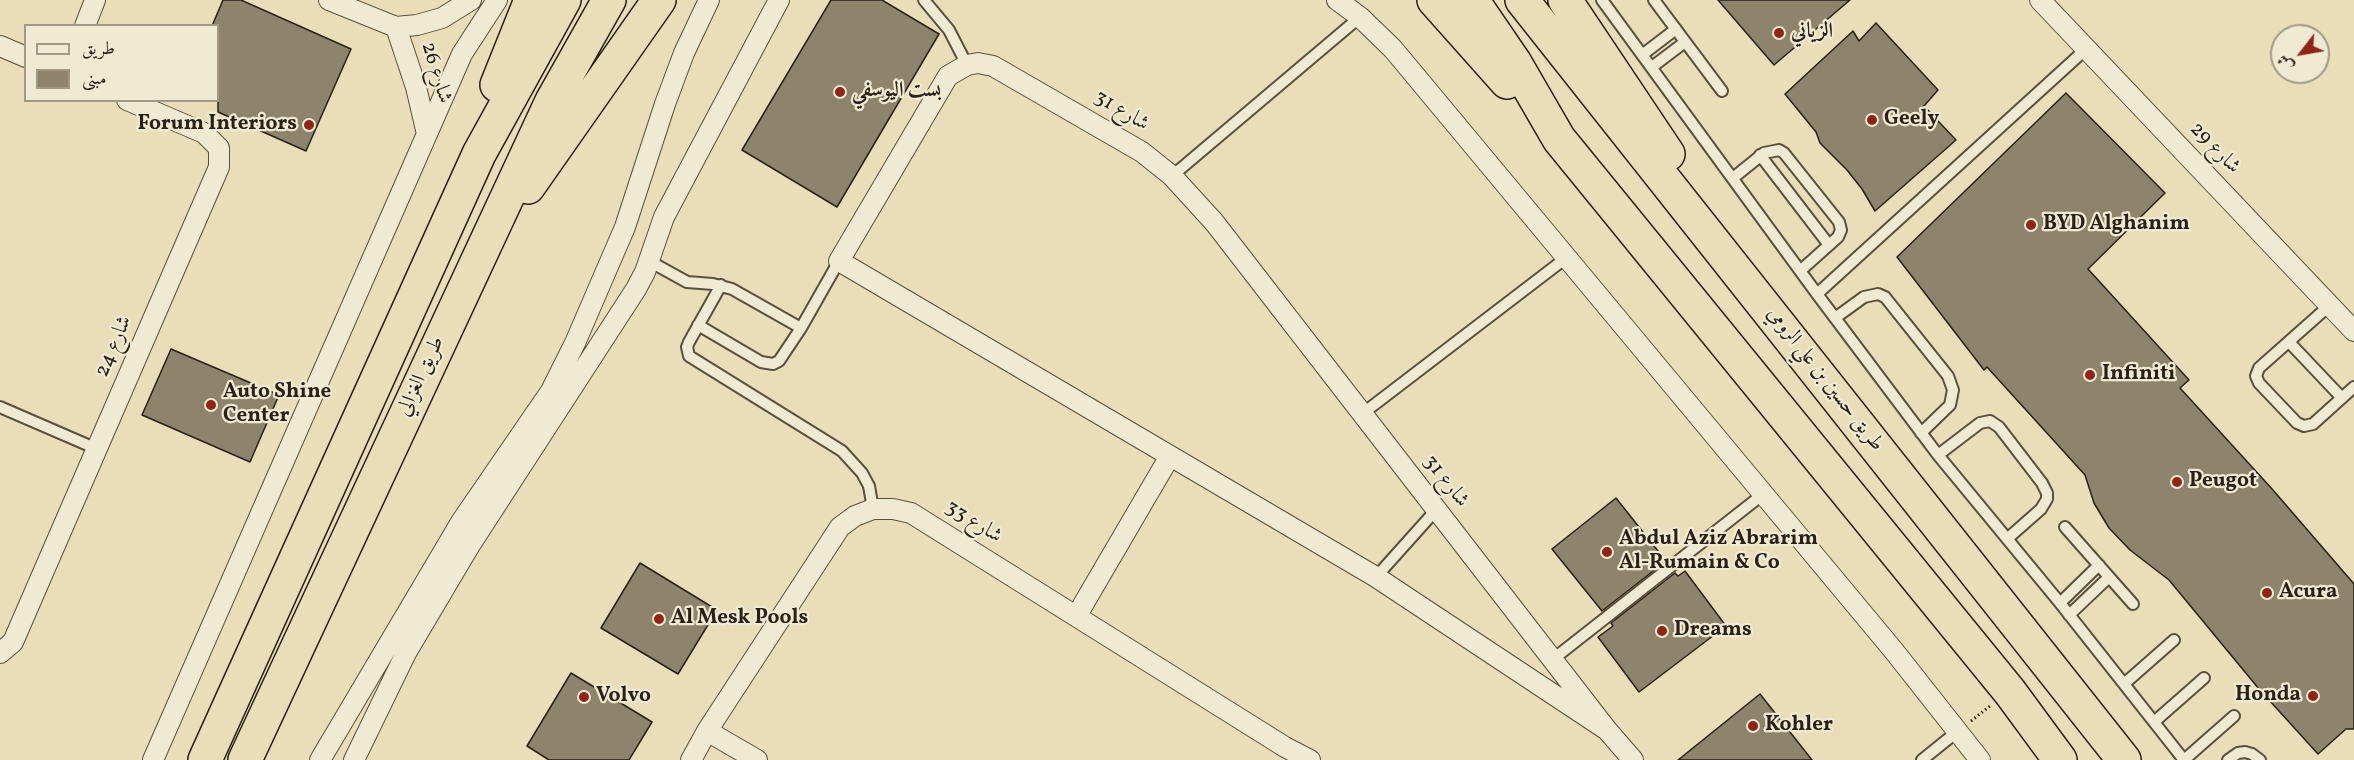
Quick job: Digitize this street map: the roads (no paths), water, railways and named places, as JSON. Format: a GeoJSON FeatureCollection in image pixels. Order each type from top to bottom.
{"type":"FeatureCollection","features":[{"type":"Feature","properties":{"kind":"highway"},"geometry":{"type":"LineString","coordinates":[[479,154],[495,90],[531,0]]}},
{"type":"Feature","properties":{"kind":"highway","name":"طريق الغزالي"},"geometry":{"type":"LineString","coordinates":[[205,760],[479,154],[564,0]]}},
{"type":"Feature","properties":{"kind":"highway","name":"طريق الغزالي"},"geometry":{"type":"LineString","coordinates":[[245,760],[552,101],[609,0]]}},
{"type":"Feature","properties":{"kind":"highway"},"geometry":{"type":"LineString","coordinates":[[474,265],[659,0]]}},
{"type":"Feature","properties":{"kind":"highway"},"geometry":{"type":"LineString","coordinates":[[1434,0],[1559,139],[2010,692],[2060,760]]}},
{"type":"Feature","properties":{"kind":"highway"},"geometry":{"type":"LineString","coordinates":[[1472,0],[1515,63],[1559,139]]}},
{"type":"Feature","properties":{"kind":"highway","name":"طريق حسين بن علي الرومي"},"geometry":{"type":"LineString","coordinates":[[1522,0],[2124,760]]}},
{"type":"Feature","properties":{"kind":"highway"},"geometry":{"type":"LineString","coordinates":[[1565,0],[1671,158],[1720,248]]}},
{"type":"Feature","properties":{"kind":"street"},"geometry":{"type":"LineString","coordinates":[[86,24],[95,0]]}},
{"type":"Feature","properties":{"kind":"street","name":"شارع 26"},"geometry":{"type":"LineString","coordinates":[[329,0],[396,27],[417,25],[442,18],[471,0]]}},
{"type":"Feature","properties":{"kind":"street"},"geometry":{"type":"LineString","coordinates":[[153,760],[462,54],[497,0]]}},
{"type":"Feature","properties":{"kind":"street"},"geometry":{"type":"LineString","coordinates":[[309,760],[329,757],[461,522],[550,391],[575,344],[625,227],[665,104],[684,53],[709,0]]}},
{"type":"Feature","properties":{"kind":"street"},"geometry":{"type":"LineString","coordinates":[[354,760],[406,653],[522,463],[636,289],[649,261],[664,217],[779,0]]}},
{"type":"Feature","properties":{"kind":"street"},"geometry":{"type":"LineString","coordinates":[[1337,0],[1360,17],[1393,49],[1894,651],[1980,760]]}},
{"type":"Feature","properties":{"kind":"street","name":"شارع 29"},"geometry":{"type":"LineString","coordinates":[[2040,0],[2354,331]]}},
{"type":"Feature","properties":{"kind":"street","name":"شارع 26"},"geometry":{"type":"LineString","coordinates":[[396,27],[416,87],[427,134]]}},
{"type":"Feature","properties":{"kind":"street"},"geometry":{"type":"LineString","coordinates":[[0,46],[24,56]]}},
{"type":"Feature","properties":{"kind":"street","name":"شارع 31"},"geometry":{"type":"LineString","coordinates":[[967,65],[985,64],[1000,69],[1142,152],[1172,176],[1214,222],[1552,660],[1607,730],[1634,760]]}},
{"type":"Feature","properties":{"kind":"street"},"geometry":{"type":"LineString","coordinates":[[839,261],[942,84],[957,69],[967,65]]}},
{"type":"Feature","properties":{"kind":"street","name":"شارع 24"},"geometry":{"type":"LineString","coordinates":[[0,653],[13,642],[219,167],[219,148],[204,133],[132,102]]}},
{"type":"Feature","properties":{"kind":"street","name":"شارع 31"},"geometry":{"type":"LineString","coordinates":[[839,261],[1376,578],[1607,730]]}},
{"type":"Feature","properties":{"kind":"street"},"geometry":{"type":"LineString","coordinates":[[1077,615],[1170,456]]}},
{"type":"Feature","properties":{"kind":"street"},"geometry":{"type":"LineString","coordinates":[[691,760],[707,730],[829,542],[840,527],[855,516],[873,509]]}},
{"type":"Feature","properties":{"kind":"street","name":"شارع 33"},"geometry":{"type":"LineString","coordinates":[[873,509],[893,509],[911,513],[1077,615],[1281,754],[1310,760]]}},
{"type":"Feature","properties":{"kind":"street"},"geometry":{"type":"LineString","coordinates":[[168,726],[170,760]]}},
{"type":"Feature","properties":{"kind":"street"},"geometry":{"type":"LineString","coordinates":[[707,730],[757,760]]}},
{"type":"Feature","properties":{"kind":"lane"},"geometry":{"type":"LineString","coordinates":[[924,0],[949,30],[967,65]]}},
{"type":"Feature","properties":{"kind":"lane"},"geometry":{"type":"LineString","coordinates":[[1602,0],[1816,294],[1938,455],[2060,603],[2184,760],[2234,716]]}},
{"type":"Feature","properties":{"kind":"lane"},"geometry":{"type":"LineString","coordinates":[[1653,0],[1722,91]]}},
{"type":"Feature","properties":{"kind":"lane"},"geometry":{"type":"LineString","coordinates":[[1172,176],[1360,17]]}},
{"type":"Feature","properties":{"kind":"lane"},"geometry":{"type":"LineString","coordinates":[[1642,54],[1676,29]]}},
{"type":"Feature","properties":{"kind":"lane"},"geometry":{"type":"LineString","coordinates":[[1652,67],[1685,42]]}},
{"type":"Feature","properties":{"kind":"lane"},"geometry":{"type":"LineString","coordinates":[[1816,294],[2086,49]]}},
{"type":"Feature","properties":{"kind":"lane"},"geometry":{"type":"LineString","coordinates":[[1733,178],[1761,155],[1774,149],[1784,153],[1839,222],[1840,234],[1800,271]]}},
{"type":"Feature","properties":{"kind":"lane"},"geometry":{"type":"LineString","coordinates":[[1761,155],[1829,245]]}},
{"type":"Feature","properties":{"kind":"lane"},"geometry":{"type":"LineString","coordinates":[[1362,414],[1566,258]]}},
{"type":"Feature","properties":{"kind":"lane"},"geometry":{"type":"LineString","coordinates":[[649,261],[687,282],[721,285],[801,328]]}},
{"type":"Feature","properties":{"kind":"lane"},"geometry":{"type":"LineString","coordinates":[[698,325],[767,364],[773,364],[783,357],[839,261]]}},
{"type":"Feature","properties":{"kind":"lane"},"geometry":{"type":"LineString","coordinates":[[721,285],[687,347],[689,356],[842,451],[862,473],[872,497],[873,509]]}},
{"type":"Feature","properties":{"kind":"lane"},"geometry":{"type":"LineString","coordinates":[[1835,318],[1871,294],[1885,297],[1948,376],[1953,390],[1950,405],[1922,433]]}},
{"type":"Feature","properties":{"kind":"lane"},"geometry":{"type":"LineString","coordinates":[[2330,305],[2259,368],[2256,376],[2259,383],[2300,425],[2309,426],[2354,387]]}},
{"type":"Feature","properties":{"kind":"lane"},"geometry":{"type":"LineString","coordinates":[[2289,342],[2342,398]]}},
{"type":"Feature","properties":{"kind":"lane"},"geometry":{"type":"LineString","coordinates":[[0,407],[97,449]]}},
{"type":"Feature","properties":{"kind":"lane"},"geometry":{"type":"LineString","coordinates":[[1938,455],[1980,423],[1990,421],[1999,427],[2042,483],[2047,493],[2047,499],[2041,509],[2007,539]]}},
{"type":"Feature","properties":{"kind":"lane"},"geometry":{"type":"LineString","coordinates":[[1552,660],[1762,495]]}},
{"type":"Feature","properties":{"kind":"lane"},"geometry":{"type":"LineString","coordinates":[[1376,578],[1436,510]]}},
{"type":"Feature","properties":{"kind":"lane"},"geometry":{"type":"LineString","coordinates":[[2065,527],[2133,604]]}},
{"type":"Feature","properties":{"kind":"lane"},"geometry":{"type":"LineString","coordinates":[[2060,603],[2099,565]]}},
{"type":"Feature","properties":{"kind":"lane"},"geometry":{"type":"LineString","coordinates":[[2069,615],[2109,577]]}},
{"type":"Feature","properties":{"kind":"lane"},"geometry":{"type":"LineString","coordinates":[[2124,684],[2174,640]]}},
{"type":"Feature","properties":{"kind":"lane"},"geometry":{"type":"LineString","coordinates":[[2154,722],[2204,678]]}},
{"type":"Feature","properties":{"kind":"lane"},"geometry":{"type":"LineString","coordinates":[[1922,760],[1958,731]]}},
{"type":"Feature","properties":{"kind":"lane"},"geometry":{"type":"LineString","coordinates":[[2228,760],[2238,753],[2245,752],[2260,760]]}},
{"type":"Feature","properties":{"kind":"place","name":"الزياني"},"geometry":{"type":"Point","coordinates":[1779,33]}},
{"type":"Feature","properties":{"kind":"place","name":"بست اليوسفي"},"geometry":{"type":"Point","coordinates":[840,92]}},
{"type":"Feature","properties":{"kind":"place","name":"Geely"},"geometry":{"type":"Point","coordinates":[1872,120]}},
{"type":"Feature","properties":{"kind":"place","name":"Forum Interiors"},"geometry":{"type":"Point","coordinates":[309,125]}},
{"type":"Feature","properties":{"kind":"place","name":"BYD Alghanim"},"geometry":{"type":"Point","coordinates":[2031,225]}},
{"type":"Feature","properties":{"kind":"place","name":"Infiniti"},"geometry":{"type":"Point","coordinates":[2090,375]}},
{"type":"Feature","properties":{"kind":"place","name":"Auto Shine Center"},"geometry":{"type":"Point","coordinates":[211,405]}},
{"type":"Feature","properties":{"kind":"place","name":"Peugot"},"geometry":{"type":"Point","coordinates":[2177,482]}},
{"type":"Feature","properties":{"kind":"place","name":"Abdul Aziz Abrarim Al-Rumain & Co"},"geometry":{"type":"Point","coordinates":[1607,552]}},
{"type":"Feature","properties":{"kind":"place","name":"Acura"},"geometry":{"type":"Point","coordinates":[2267,593]}},
{"type":"Feature","properties":{"kind":"place","name":"Al Mesk Pools"},"geometry":{"type":"Point","coordinates":[659,619]}},
{"type":"Feature","properties":{"kind":"place","name":"Dreams"},"geometry":{"type":"Point","coordinates":[1662,631]}},
{"type":"Feature","properties":{"kind":"place","name":"Honda"},"geometry":{"type":"Point","coordinates":[2313,696]}},
{"type":"Feature","properties":{"kind":"place","name":"Volvo"},"geometry":{"type":"Point","coordinates":[584,697]}},
{"type":"Feature","properties":{"kind":"place","name":"Kohler"},"geometry":{"type":"Point","coordinates":[1753,726]}}]}
